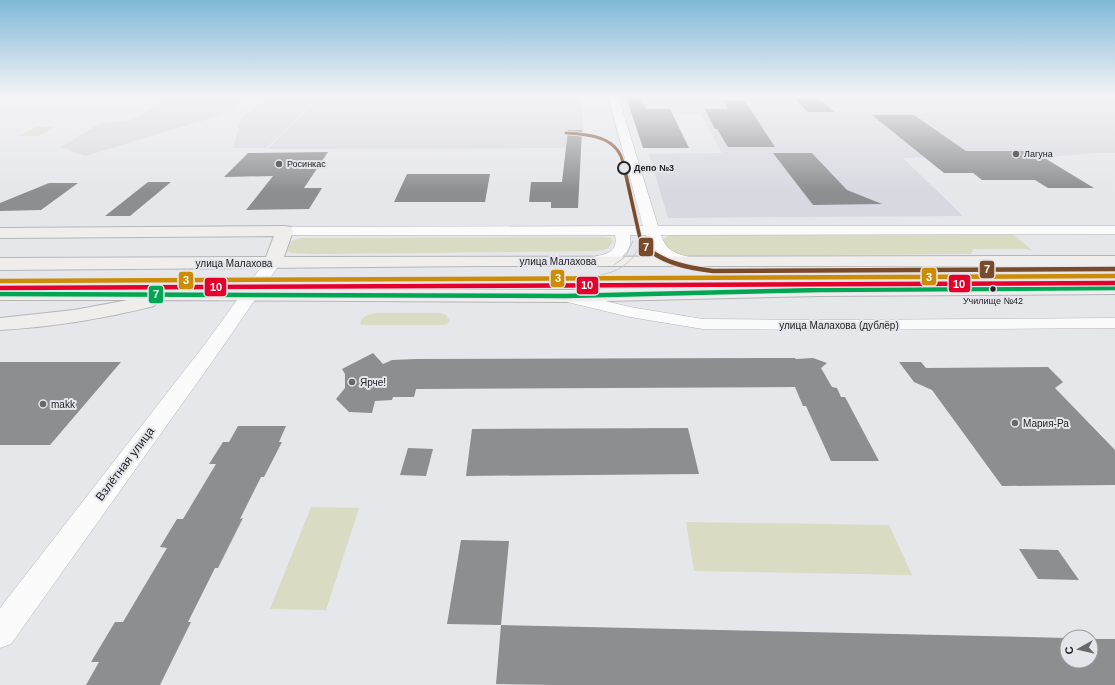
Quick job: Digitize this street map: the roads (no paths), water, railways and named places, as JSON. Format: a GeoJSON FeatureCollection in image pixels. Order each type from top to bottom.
{"type":"FeatureCollection","features":[{"type":"Feature","properties":{"kind":"main road"},"geometry":{"type":"LineString","coordinates":[[0,233],[285,231],[272,262]]}},
{"type":"Feature","properties":{"kind":"main road","name":"улица Малахова"},"geometry":{"type":"LineString","coordinates":[[0,264],[595,261],[1115,261]]}},
{"type":"Feature","properties":{"kind":"main road"},"geometry":{"type":"LineString","coordinates":[[0,294],[565,296],[820,290],[1115,288]]}},
{"type":"Feature","properties":{"kind":"main road"},"geometry":{"type":"LineString","coordinates":[[0,324],[70,318],[110,311],[180,294]]}},
{"type":"Feature","properties":{"kind":"street"},"geometry":{"type":"LineString","coordinates":[[622,128],[656,244],[666,255],[691,262]]}},
{"type":"Feature","properties":{"kind":"street"},"geometry":{"type":"LineString","coordinates":[[595,261],[613,256],[620,251],[624,244],[622,230]]}},
{"type":"Feature","properties":{"kind":"street"},"geometry":{"type":"LineString","coordinates":[[285,231],[1115,230]]}},
{"type":"Feature","properties":{"kind":"street","name":"Взлётная улица"},"geometry":{"type":"LineString","coordinates":[[0,633],[251,295],[272,262]]}},
{"type":"Feature","properties":{"kind":"street","name":"улица Малахова (дублёр)"},"geometry":{"type":"LineString","coordinates":[[565,296],[630,312],[703,324],[845,325],[1115,323]]}},
{"type":"Feature","properties":{"kind":"tram line"},"geometry":{"type":"LineString","coordinates":[[614,265],[626,256],[633,241]]}},
{"type":"Feature","properties":{"kind":"tram line"},"geometry":{"type":"LineString","coordinates":[[582,278],[610,273],[625,265],[637,251],[641,242]]}},
{"type":"Feature","properties":{"kind":"place","name":"Лагуна"},"geometry":{"type":"Point","coordinates":[1016,154]}},
{"type":"Feature","properties":{"kind":"place","name":"Росинкас"},"geometry":{"type":"Point","coordinates":[279,164]}},
{"type":"Feature","properties":{"kind":"place","name":"Депо №3"},"geometry":{"type":"Point","coordinates":[624,168]}},
{"type":"Feature","properties":{"kind":"place","name":"Училище №42"},"geometry":{"type":"Point","coordinates":[993,289]}},
{"type":"Feature","properties":{"kind":"place","name":"Ярче!"},"geometry":{"type":"Point","coordinates":[352,382]}},
{"type":"Feature","properties":{"kind":"place","name":"makk"},"geometry":{"type":"Point","coordinates":[43,404]}},
{"type":"Feature","properties":{"kind":"place","name":"Мария-Ра"},"geometry":{"type":"Point","coordinates":[1015,423]}}]}
